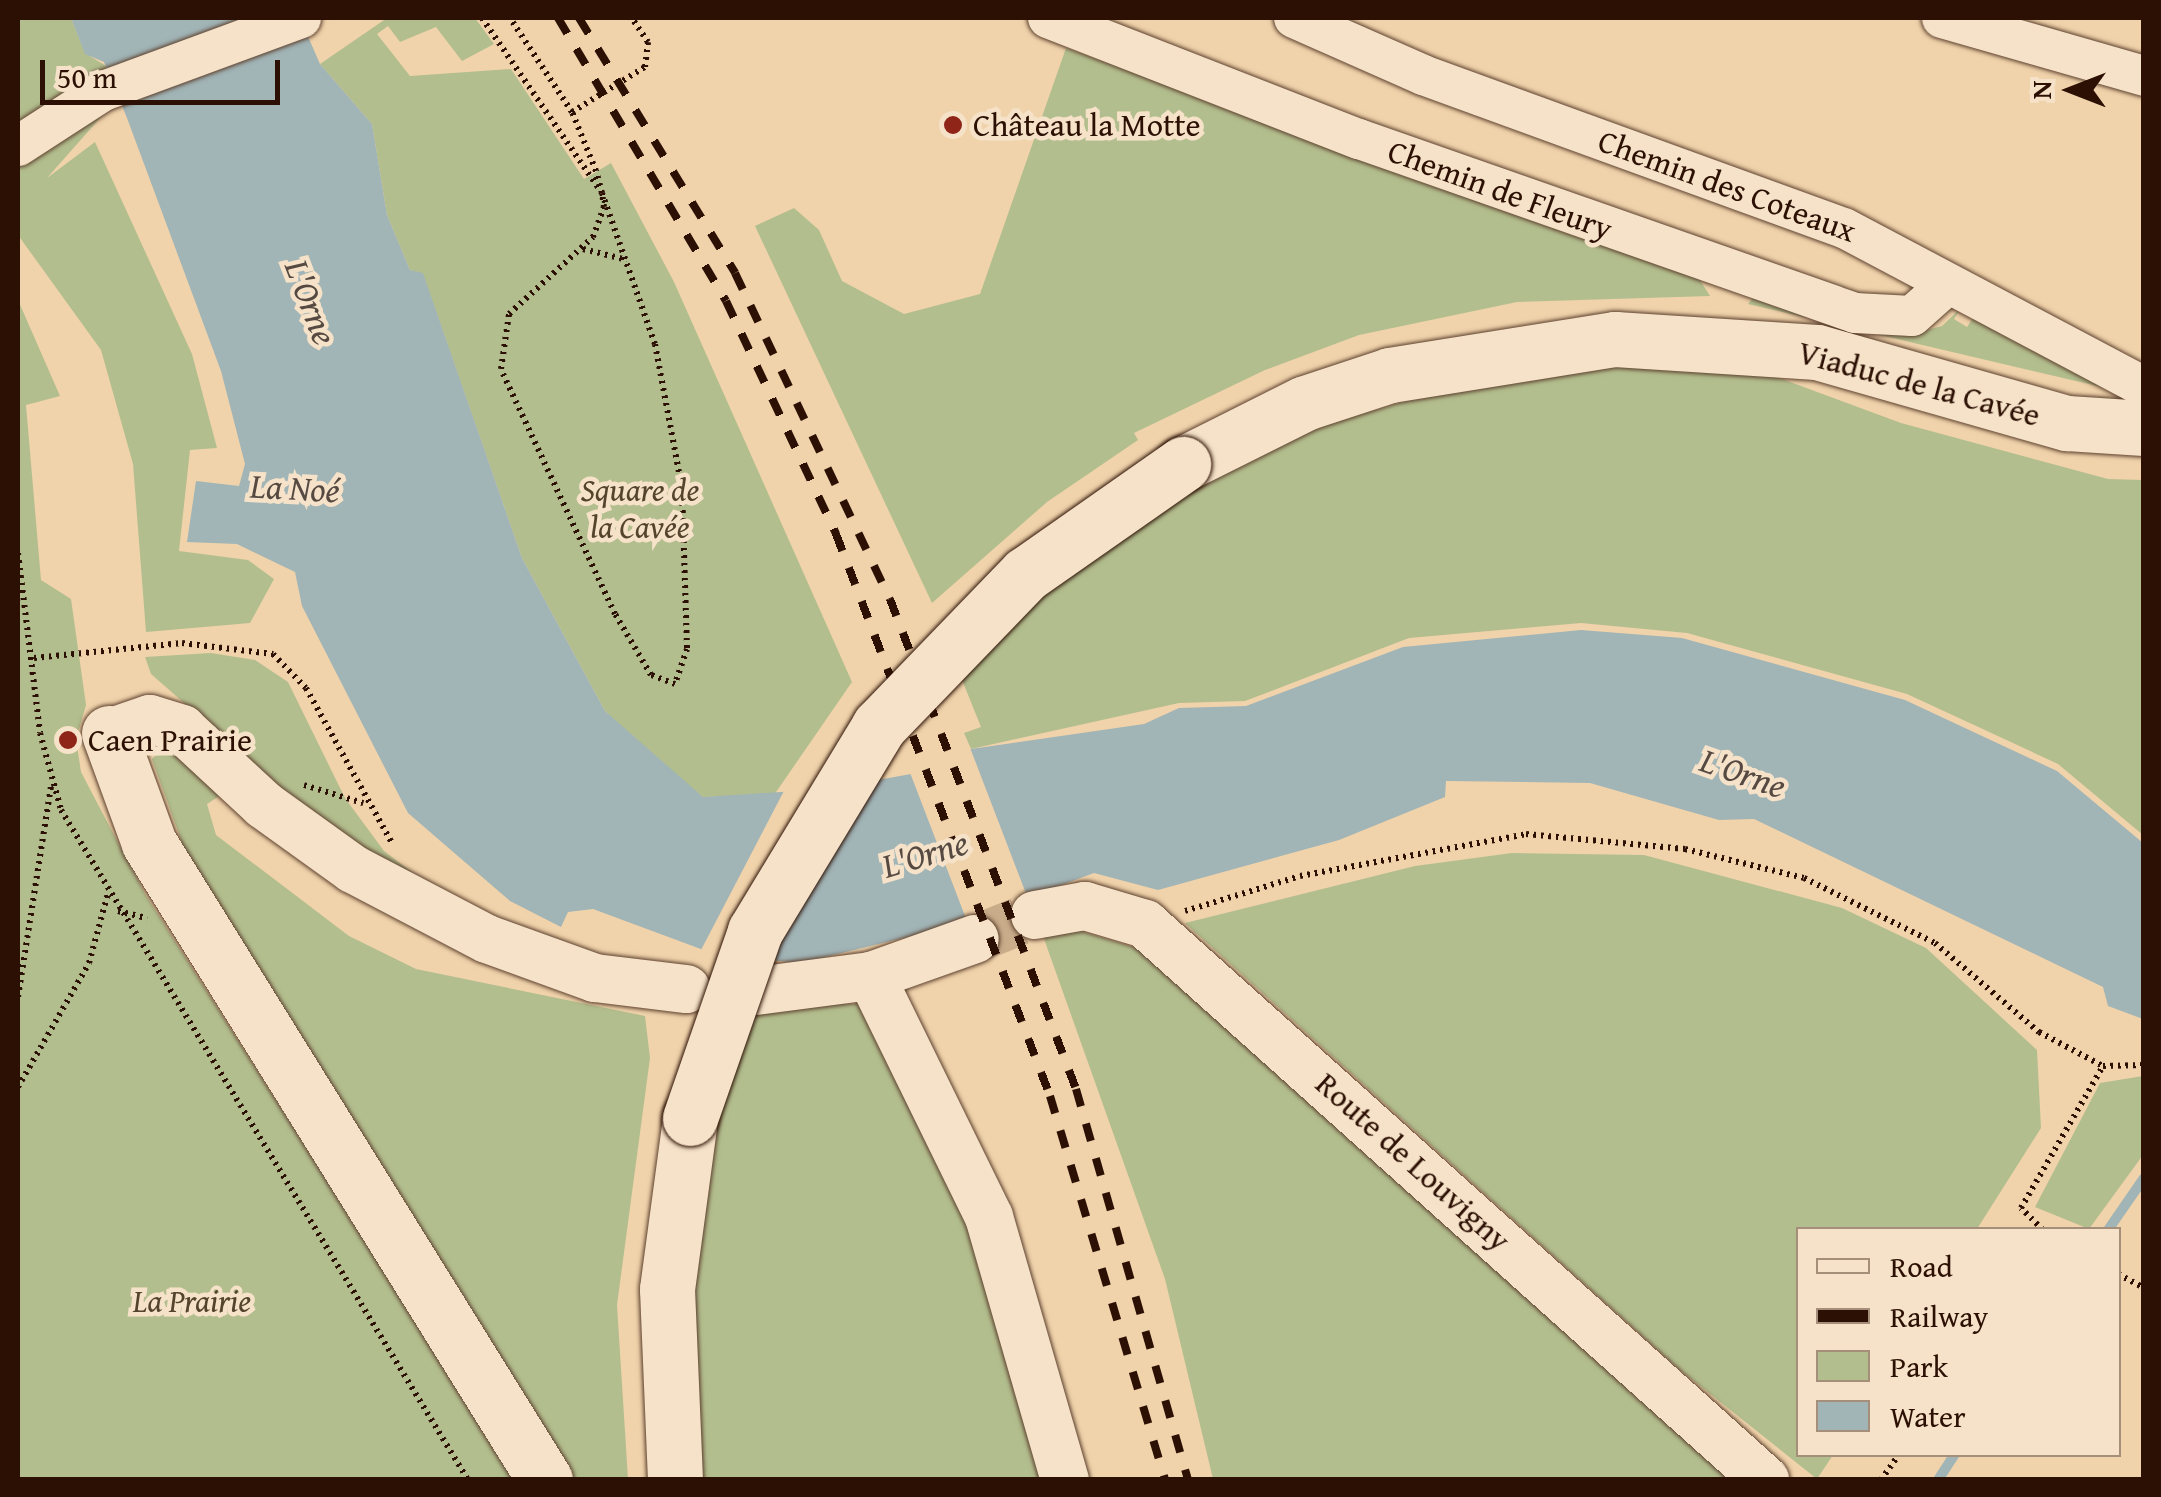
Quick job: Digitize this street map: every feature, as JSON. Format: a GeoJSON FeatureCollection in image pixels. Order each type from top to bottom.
{"type":"FeatureCollection","features":[{"type":"Feature","properties":{"kind":"main road","name":"Viaduc de la Cavée"},"geometry":{"type":"LineString","coordinates":[[675,1480],[667,1289],[690,1118],[754,931],[879,726],[1018,581],[1182,464],[1305,404],[1390,375],[1615,338],[1817,352],[2067,423],[2144,428]]}},
{"type":"Feature","properties":{"kind":"main road"},"geometry":{"type":"LineString","coordinates":[[109,733],[148,843],[545,1480]]}},
{"type":"Feature","properties":{"kind":"street"},"geometry":{"type":"LineString","coordinates":[[18,146],[108,90],[301,18]]}},
{"type":"Feature","properties":{"kind":"street","name":"Chemin de Fleury"},"geometry":{"type":"LineString","coordinates":[[1048,18],[1359,139],[1855,313],[1912,316],[1948,284]]}},
{"type":"Feature","properties":{"kind":"street","name":"Chemin des Coteaux"},"geometry":{"type":"LineString","coordinates":[[1294,18],[1423,74],[1844,228],[2144,387]]}},
{"type":"Feature","properties":{"kind":"street"},"geometry":{"type":"LineString","coordinates":[[1942,18],[2144,76]]}},
{"type":"Feature","properties":{"kind":"street"},"geometry":{"type":"LineString","coordinates":[[109,733],[150,719],[182,729],[338,858],[473,933],[595,978],[686,989]]}},
{"type":"Feature","properties":{"kind":"street","name":"Route de Louvigny"},"geometry":{"type":"LineString","coordinates":[[1034,915],[1085,906],[1145,924],[1764,1480]]}},
{"type":"Feature","properties":{"kind":"street"},"geometry":{"type":"LineString","coordinates":[[756,991],[870,976],[975,939]]}},
{"type":"Feature","properties":{"kind":"street"},"geometry":{"type":"LineString","coordinates":[[870,976],[989,1217],[1065,1480]]}},
{"type":"Feature","properties":{"kind":"path"},"geometry":{"type":"LineString","coordinates":[[482,18],[602,193],[602,221],[582,248],[509,314],[501,369],[615,614],[651,675],[672,685],[687,648],[682,488],[655,344],[627,260],[572,112],[510,18]]}},
{"type":"Feature","properties":{"kind":"path"},"geometry":{"type":"LineString","coordinates":[[572,112],[645,66],[648,42],[632,18]]}},
{"type":"Feature","properties":{"kind":"path"},"geometry":{"type":"LineString","coordinates":[[582,248],[627,260]]}},
{"type":"Feature","properties":{"kind":"path"},"geometry":{"type":"LineString","coordinates":[[18,553],[52,786],[18,997]]}},
{"type":"Feature","properties":{"kind":"path"},"geometry":{"type":"LineString","coordinates":[[34,658],[182,643],[273,654],[306,688],[364,804],[402,853]]}},
{"type":"Feature","properties":{"kind":"path"},"geometry":{"type":"LineString","coordinates":[[52,786],[108,892],[468,1480]]}},
{"type":"Feature","properties":{"kind":"path"},"geometry":{"type":"LineString","coordinates":[[1169,915],[1300,876],[1526,834],[1685,849],[1804,878],[1936,943],[2039,1032],[2103,1066],[2144,1064]]}},
{"type":"Feature","properties":{"kind":"path"},"geometry":{"type":"LineString","coordinates":[[18,1086],[89,963],[108,892]]}},
{"type":"Feature","properties":{"kind":"path"},"geometry":{"type":"LineString","coordinates":[[2040,1227],[2021,1208],[2103,1066]]}},
{"type":"Feature","properties":{"kind":"path"},"geometry":{"type":"LineString","coordinates":[[2121,1276],[2144,1288]]}},
{"type":"Feature","properties":{"kind":"path"},"geometry":{"type":"LineString","coordinates":[[1881,1480],[1897,1457]]}},
{"type":"Feature","properties":{"kind":"green space"},"geometry":{"type":"Polygon","coordinates":[[[18,18],[71,18],[85,53],[106,66],[116,100],[47,178],[95,142],[192,354],[217,448],[190,450],[179,551],[248,560],[274,579],[250,623],[146,632],[133,464],[101,350],[18,235],[18,18]]]}},
{"type":"Feature","properties":{"kind":"green space","name":"Square de la Cavée"},"geometry":{"type":"Polygon","coordinates":[[[387,18],[475,18],[494,44],[462,61],[436,27],[400,42],[388,26],[377,34],[410,76],[511,69],[584,179],[611,163],[674,282],[852,682],[774,795],[703,797],[656,760],[605,711],[522,558],[423,274],[410,270],[387,215],[372,124],[320,64],[387,18]]]}},
{"type":"Feature","properties":{"kind":"green space"},"geometry":{"type":"Polygon","coordinates":[[[1066,48],[1698,277],[1710,296],[1517,302],[1359,335],[1265,370],[1134,433],[1138,440],[1047,502],[932,603],[755,226],[794,208],[819,230],[842,281],[904,314],[980,294],[1066,48]]]}},
{"type":"Feature","properties":{"kind":"green space"},"geometry":{"type":"Polygon","coordinates":[[[1757,293],[1908,335],[1942,326],[1961,308],[1954,319],[1967,327],[1975,315],[2110,389],[1748,304],[1757,293]]]}},
{"type":"Feature","properties":{"kind":"green space","name":"La Prairie"},"geometry":{"type":"Polygon","coordinates":[[[18,300],[60,396],[26,405],[41,580],[71,599],[86,705],[76,739],[81,772],[145,894],[516,1479],[18,1479],[18,300]]]}},
{"type":"Feature","properties":{"kind":"green space"},"geometry":{"type":"Polygon","coordinates":[[[1645,364],[1755,369],[1901,423],[2108,479],[2143,480],[2143,835],[2058,764],[1907,694],[1687,633],[1581,623],[1409,638],[1245,701],[1179,703],[971,749],[964,733],[981,727],[958,670],[1021,608],[1196,486],[1327,424],[1458,386],[1645,364]]]}},
{"type":"Feature","properties":{"kind":"green space"},"geometry":{"type":"Polygon","coordinates":[[[211,653],[255,660],[288,682],[345,798],[384,851],[442,895],[328,829],[151,674],[145,657],[211,653]]]}},
{"type":"Feature","properties":{"kind":"green space"},"geometry":{"type":"Polygon","coordinates":[[[168,742],[224,793],[207,804],[216,835],[349,936],[416,969],[645,1016],[650,1058],[617,1305],[628,1479],[555,1479],[193,873],[152,759],[168,742]]]}},
{"type":"Feature","properties":{"kind":"green space"},"geometry":{"type":"Polygon","coordinates":[[[1512,853],[1644,855],[1842,908],[1926,948],[2037,1050],[2041,1128],[1978,1227],[1796,1227],[1796,1457],[1832,1457],[1817,1479],[1679,1369],[1185,923],[1415,866],[1512,853]]]}},
{"type":"Feature","properties":{"kind":"green space"},"geometry":{"type":"Polygon","coordinates":[[[1067,927],[1136,948],[1221,1007],[1741,1479],[1213,1479],[1165,1279],[1043,936],[1067,927]]]}},
{"type":"Feature","properties":{"kind":"green space"},"geometry":{"type":"Polygon","coordinates":[[[749,1004],[859,1004],[966,1189],[1056,1479],[694,1480],[696,1195],[749,1004]]]}},
{"type":"Feature","properties":{"kind":"green space"},"geometry":{"type":"Polygon","coordinates":[[[2143,1076],[2143,1155],[2090,1227],[2084,1227],[2035,1207],[2100,1083],[2143,1076]]]}},
{"type":"Feature","properties":{"kind":"water"},"geometry":{"type":"Polygon","coordinates":[[[71,18],[300,18],[320,64],[372,124],[387,215],[410,270],[423,273],[522,558],[605,711],[703,797],[827,789],[911,774],[971,749],[1144,724],[1179,708],[1246,706],[1403,647],[1581,630],[1682,638],[1905,700],[2057,771],[2143,843],[2143,1019],[2108,1006],[2103,987],[1754,819],[1719,820],[1590,783],[1446,781],[1445,797],[1339,840],[1158,890],[1094,873],[945,928],[800,963],[717,955],[593,909],[568,912],[561,927],[510,901],[408,813],[302,606],[295,572],[237,544],[187,542],[196,481],[239,486],[245,464],[221,371],[127,118],[104,62],[85,54],[71,18]]]}},
{"type":"Feature","properties":{"kind":"pier"},"geometry":{"type":"Polygon","coordinates":[[[969,745],[1029,901],[968,924],[908,768],[969,745]]]}},
{"type":"Feature","properties":{"kind":"pier"},"geometry":{"type":"Polygon","coordinates":[[[826,784],[736,964],[701,950],[785,789],[826,784]]]}},
{"type":"Feature","properties":{"kind":"waterway"},"geometry":{"type":"LineString","coordinates":[[2110,1227],[2144,1178]]}},
{"type":"Feature","properties":{"kind":"waterway"},"geometry":{"type":"LineString","coordinates":[[1938,1480],[1953,1457]]}},
{"type":"Feature","properties":{"kind":"tunnel"},"geometry":{"type":"LineString","coordinates":[[975,939],[1035,915]]}},
{"type":"Feature","properties":{"kind":"railway"},"geometry":{"type":"LineString","coordinates":[[558,18],[726,301],[836,534],[1050,1096],[1165,1480]]}},
{"type":"Feature","properties":{"kind":"railway"},"geometry":{"type":"LineString","coordinates":[[579,18],[735,273],[890,599],[1076,1089],[1188,1480]]}},
{"type":"Feature","properties":{"kind":"place","name":"Château la Motte"},"geometry":{"type":"Point","coordinates":[953,125]}},
{"type":"Feature","properties":{"kind":"place","name":"Caen Prairie"},"geometry":{"type":"Point","coordinates":[68,740]}},
{"type":"Feature","properties":{"kind":"water label","name":"L'Orne"},"geometry":{"type":"Point","coordinates":[311,302]}},
{"type":"Feature","properties":{"kind":"water label","name":"La Noé"},"geometry":{"type":"Point","coordinates":[295,488]}},
{"type":"Feature","properties":{"kind":"water label","name":"L'Orne"},"geometry":{"type":"Point","coordinates":[1743,773]}},
{"type":"Feature","properties":{"kind":"water label","name":"L'Orne"},"geometry":{"type":"Point","coordinates":[925,854]}}]}
